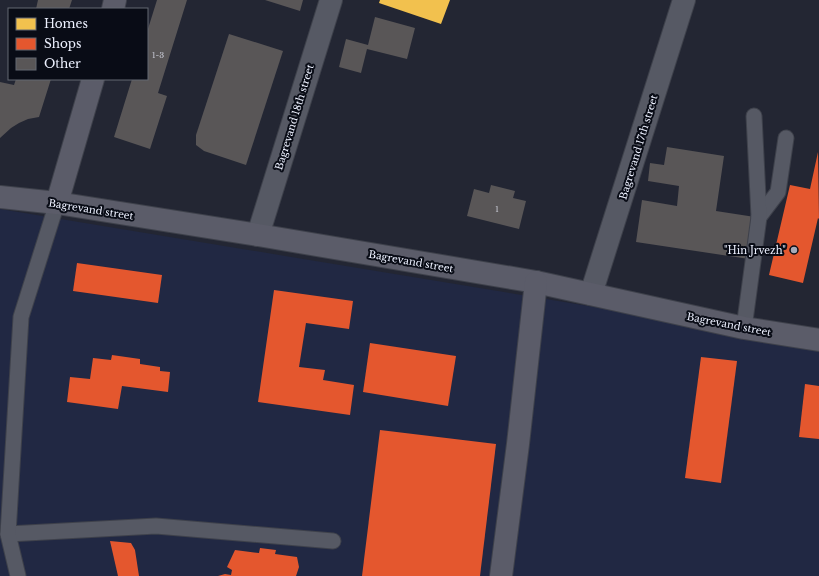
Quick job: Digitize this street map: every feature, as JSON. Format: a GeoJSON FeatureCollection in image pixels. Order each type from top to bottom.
{"type":"FeatureCollection","features":[{"type":"Feature","properties":{"kind":"main road"},"geometry":{"type":"LineString","coordinates":[[57,203],[93,80]]}},
{"type":"Feature","properties":{"kind":"main road","name":"Bagrevand street"},"geometry":{"type":"LineString","coordinates":[[0,197],[57,203],[536,282],[744,328],[819,340]]}},
{"type":"Feature","properties":{"kind":"main road"},"geometry":{"type":"LineString","coordinates":[[501,576],[518,444],[536,282]]}},
{"type":"Feature","properties":{"kind":"street","name":"Bagrevand 18th street"},"geometry":{"type":"LineString","coordinates":[[258,235],[331,0]]}},
{"type":"Feature","properties":{"kind":"street","name":"Bagrevand 17th street"},"geometry":{"type":"LineString","coordinates":[[591,294],[684,0]]}},
{"type":"Feature","properties":{"kind":"lane"},"geometry":{"type":"LineString","coordinates":[[744,328],[759,217],[754,116]]}},
{"type":"Feature","properties":{"kind":"lane"},"geometry":{"type":"LineString","coordinates":[[759,217],[778,192],[786,138]]}},
{"type":"Feature","properties":{"kind":"lane"},"geometry":{"type":"LineString","coordinates":[[18,576],[8,534],[21,317],[57,203]]}},
{"type":"Feature","properties":{"kind":"lane"},"geometry":{"type":"LineString","coordinates":[[8,534],[156,526],[333,541]]}},
{"type":"Feature","properties":{"kind":"shaded area"},"geometry":{"type":"Polygon","coordinates":[[[0,209],[819,344],[819,576],[0,576],[0,209]]]}},
{"type":"Feature","properties":{"kind":"building: Homes"},"geometry":{"type":"Polygon","coordinates":[[[380,0],[450,0],[441,24],[379,3],[380,0]]]}},
{"type":"Feature","properties":{"kind":"building: Shops"},"geometry":{"type":"Polygon","coordinates":[[[818,152],[819,219],[818,218],[803,283],[769,275],[790,185],[810,189],[818,152]]]}},
{"type":"Feature","properties":{"kind":"building: Shops"},"geometry":{"type":"Polygon","coordinates":[[[77,263],[162,275],[158,303],[73,291],[77,263]]]}},
{"type":"Feature","properties":{"kind":"building: Shops"},"geometry":{"type":"Polygon","coordinates":[[[274,290],[353,301],[349,329],[306,323],[299,367],[325,370],[323,380],[354,385],[350,415],[258,402],[274,290]]]}},
{"type":"Feature","properties":{"kind":"building: Shops"},"geometry":{"type":"Polygon","coordinates":[[[370,343],[456,356],[448,406],[363,392],[370,343]]]}},
{"type":"Feature","properties":{"kind":"building: Shops"},"geometry":{"type":"Polygon","coordinates":[[[112,355],[140,359],[140,364],[160,367],[160,371],[170,372],[168,392],[122,386],[118,409],[67,402],[70,377],[90,379],[93,358],[111,360],[112,355]]]}},
{"type":"Feature","properties":{"kind":"building: Shops"},"geometry":{"type":"Polygon","coordinates":[[[701,357],[737,361],[721,483],[685,478],[701,357]]]}},
{"type":"Feature","properties":{"kind":"building: Shops"},"geometry":{"type":"Polygon","coordinates":[[[805,384],[819,386],[819,439],[799,437],[805,384]]]}},
{"type":"Feature","properties":{"kind":"building: Shops"},"geometry":{"type":"Polygon","coordinates":[[[380,430],[496,444],[480,576],[362,576],[380,430]]]}},
{"type":"Feature","properties":{"kind":"building: Shops"},"geometry":{"type":"Polygon","coordinates":[[[110,541],[131,543],[135,550],[139,576],[118,576],[110,541]]]}},
{"type":"Feature","properties":{"kind":"building: Shops"},"geometry":{"type":"Polygon","coordinates":[[[260,548],[276,550],[275,554],[297,557],[299,567],[296,576],[218,576],[225,574],[231,575],[232,570],[227,567],[235,550],[259,553],[260,548]]]}},
{"type":"Feature","properties":{"kind":"building: Other"},"geometry":{"type":"Polygon","coordinates":[[[38,0],[72,0],[69,8],[36,8],[38,0]]]}},
{"type":"Feature","properties":{"kind":"building: Other"},"geometry":{"type":"Polygon","coordinates":[[[157,0],[187,0],[158,93],[167,96],[150,149],[114,137],[132,80],[148,80],[148,29],[157,0]]]}},
{"type":"Feature","properties":{"kind":"building: Other"},"geometry":{"type":"Polygon","coordinates":[[[265,0],[303,0],[300,11],[265,0]]]}},
{"type":"Feature","properties":{"kind":"building: Other"},"geometry":{"type":"Polygon","coordinates":[[[375,17],[415,28],[407,59],[367,49],[361,73],[339,67],[346,39],[368,45],[375,17]]]}},
{"type":"Feature","properties":{"kind":"building: Other"},"geometry":{"type":"Polygon","coordinates":[[[229,34],[283,51],[246,165],[204,151],[196,145],[196,135],[229,34]]]}},
{"type":"Feature","properties":{"kind":"building: Other"},"geometry":{"type":"Polygon","coordinates":[[[16,80],[51,80],[39,117],[28,119],[19,123],[0,138],[0,82],[14,85],[16,80]]]}},
{"type":"Feature","properties":{"kind":"building: Other"},"geometry":{"type":"Polygon","coordinates":[[[667,147],[724,156],[716,211],[755,217],[749,259],[636,242],[642,200],[677,206],[679,186],[648,181],[650,163],[664,165],[667,147]]]}},
{"type":"Feature","properties":{"kind":"building: Other"},"geometry":{"type":"Polygon","coordinates":[[[491,185],[515,191],[513,198],[526,201],[519,229],[467,216],[474,189],[489,193],[491,185]]]}},
{"type":"Feature","properties":{"kind":"place","name":"\"Hin Jrvezh\""},"geometry":{"type":"Point","coordinates":[794,250]}}]}
